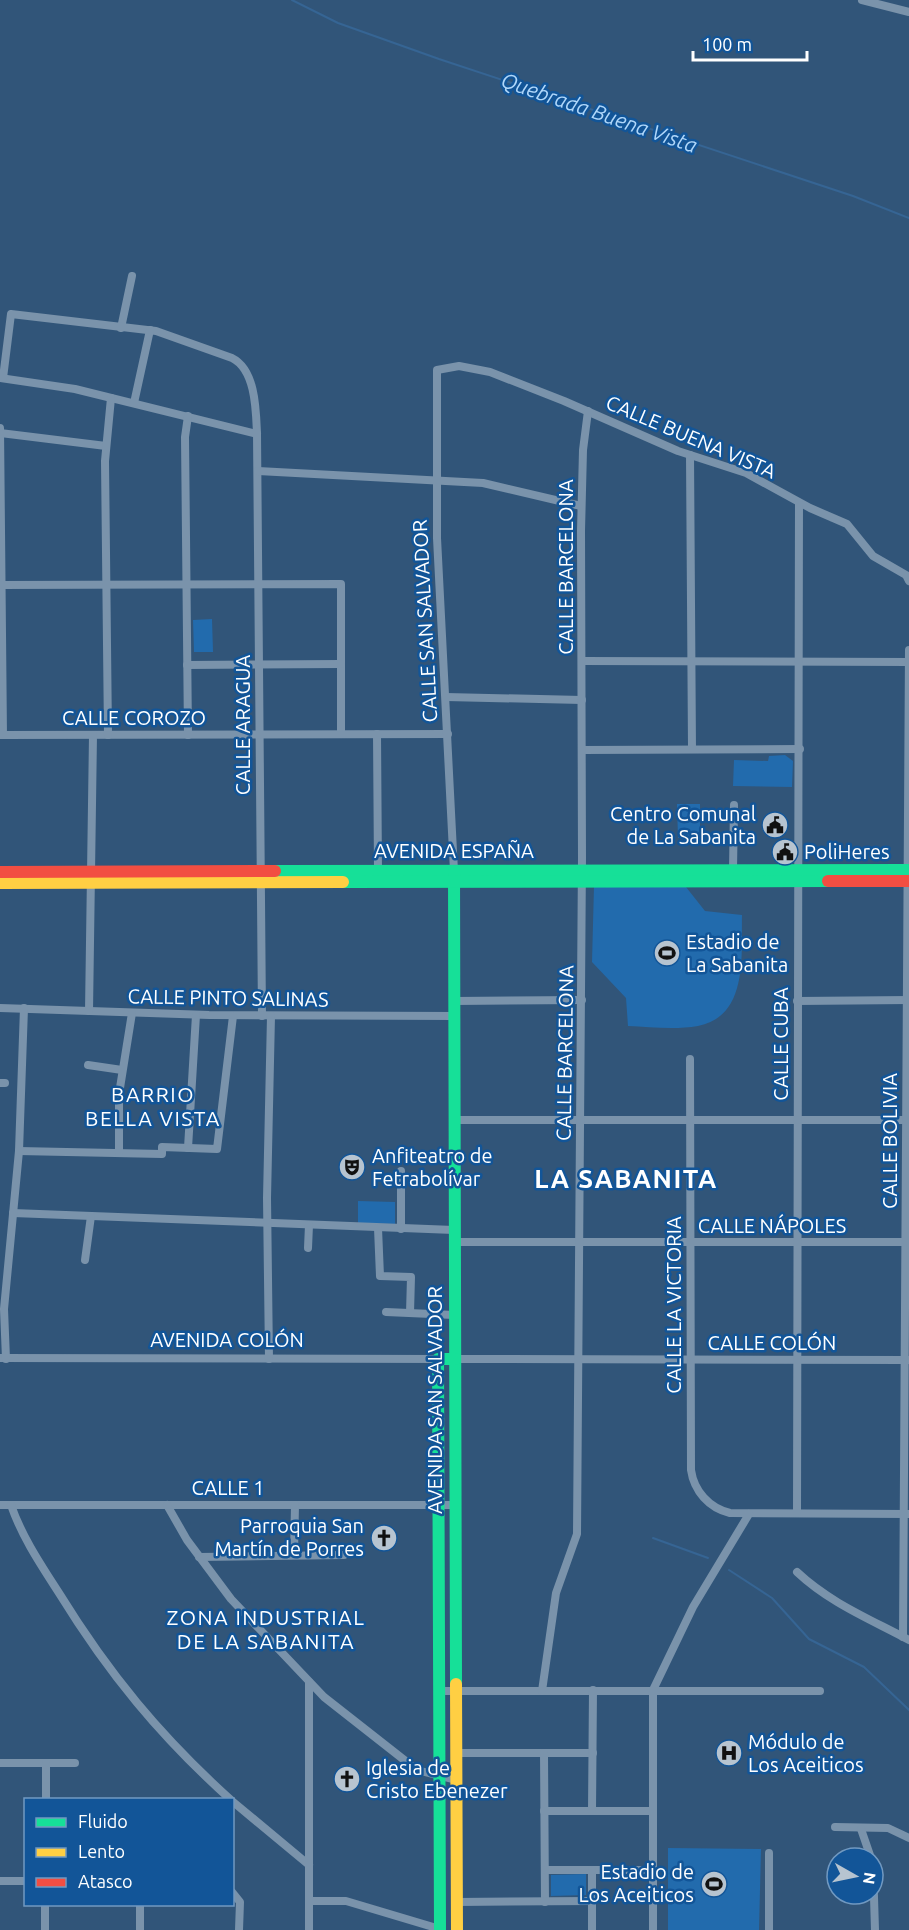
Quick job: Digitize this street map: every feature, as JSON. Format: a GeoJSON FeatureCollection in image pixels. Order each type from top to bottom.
{"type":"FeatureCollection","features":[{"type":"Feature","properties":{"kind":"street"},"geometry":{"type":"LineString","coordinates":[[862,0],[909,12]]}},
{"type":"Feature","properties":{"kind":"street"},"geometry":{"type":"LineString","coordinates":[[121,328],[132,276]]}},
{"type":"Feature","properties":{"kind":"street","name":"CALLE ARAGUA"},"geometry":{"type":"LineString","coordinates":[[2,378],[11,314],[150,330],[185,340],[238,361],[247,374],[254,396],[258,471],[262,1016]]}},
{"type":"Feature","properties":{"kind":"street"},"geometry":{"type":"LineString","coordinates":[[134,403],[150,330]]}},
{"type":"Feature","properties":{"kind":"street","name":"CALLE BUENA VISTA"},"geometry":{"type":"LineString","coordinates":[[437,370],[459,366],[481,369],[588,411],[690,456],[746,473],[799,503],[851,526],[873,556],[906,575],[909,581]]}},
{"type":"Feature","properties":{"kind":"street","name":"CALLE SAN SALVADOR"},"geometry":{"type":"LineString","coordinates":[[437,370],[435,479],[454,876]]}},
{"type":"Feature","properties":{"kind":"street"},"geometry":{"type":"LineString","coordinates":[[2,378],[62,386],[257,434]]}},
{"type":"Feature","properties":{"kind":"street"},"geometry":{"type":"LineString","coordinates":[[108,735],[106,446],[111,398]]}},
{"type":"Feature","properties":{"kind":"street","name":"CALLE BARCELONA"},"geometry":{"type":"LineString","coordinates":[[542,1691],[556,1593],[577,1534],[582,1000],[581,507],[588,411]]}},
{"type":"Feature","properties":{"kind":"street"},"geometry":{"type":"LineString","coordinates":[[188,416],[185,437],[188,735]]}},
{"type":"Feature","properties":{"kind":"street"},"geometry":{"type":"LineString","coordinates":[[0,428],[2,735]]}},
{"type":"Feature","properties":{"kind":"street"},"geometry":{"type":"LineString","coordinates":[[0,433],[106,446]]}},
{"type":"Feature","properties":{"kind":"street"},"geometry":{"type":"LineString","coordinates":[[690,456],[692,750]]}},
{"type":"Feature","properties":{"kind":"street"},"geometry":{"type":"LineString","coordinates":[[258,471],[497,484],[581,507]]}},
{"type":"Feature","properties":{"kind":"street","name":"CALLE CUBA"},"geometry":{"type":"LineString","coordinates":[[797,1513],[797,1001],[801,662],[799,503]]}},
{"type":"Feature","properties":{"kind":"street"},"geometry":{"type":"LineString","coordinates":[[0,585],[341,584],[340,734]]}},
{"type":"Feature","properties":{"kind":"street","name":"CALLE BOLIVIA"},"geometry":{"type":"LineString","coordinates":[[906,1636],[909,650]]}},
{"type":"Feature","properties":{"kind":"street"},"geometry":{"type":"LineString","coordinates":[[582,661],[909,662]]}},
{"type":"Feature","properties":{"kind":"street"},"geometry":{"type":"LineString","coordinates":[[187,665],[341,664]]}},
{"type":"Feature","properties":{"kind":"street"},"geometry":{"type":"LineString","coordinates":[[446,697],[582,700]]}},
{"type":"Feature","properties":{"kind":"street"},"geometry":{"type":"LineString","coordinates":[[377,734],[378,871]]}},
{"type":"Feature","properties":{"kind":"street","name":"CALLE COROZO"},"geometry":{"type":"LineString","coordinates":[[2,735],[448,734]]}},
{"type":"Feature","properties":{"kind":"street"},"geometry":{"type":"LineString","coordinates":[[89,1011],[93,735]]}},
{"type":"Feature","properties":{"kind":"street"},"geometry":{"type":"LineString","coordinates":[[582,750],[800,749]]}},
{"type":"Feature","properties":{"kind":"street"},"geometry":{"type":"LineString","coordinates":[[733,870],[734,805]]}},
{"type":"Feature","properties":{"kind":"street","name":"AVENIDA ESPAÑA"},"geometry":{"type":"LineString","coordinates":[[582,876],[733,870],[799,876],[909,881]]}},
{"type":"Feature","properties":{"kind":"street","name":"AVENIDA ESPAÑA"},"geometry":{"type":"LineString","coordinates":[[0,872],[92,877],[799,876],[909,870]]}},
{"type":"Feature","properties":{"kind":"street","name":"AVENIDA ESPAÑA"},"geometry":{"type":"LineString","coordinates":[[260,877],[378,871],[454,876]]}},
{"type":"Feature","properties":{"kind":"street","name":"AVENIDA SAN SALVADOR"},"geometry":{"type":"LineString","coordinates":[[454,876],[457,1930]]}},
{"type":"Feature","properties":{"kind":"street","name":"AVENIDA ESPAÑA"},"geometry":{"type":"LineString","coordinates":[[0,884],[92,877]]}},
{"type":"Feature","properties":{"kind":"street"},"geometry":{"type":"LineString","coordinates":[[454,1001],[582,1000]]}},
{"type":"Feature","properties":{"kind":"street"},"geometry":{"type":"LineString","coordinates":[[797,1001],[908,1000]]}},
{"type":"Feature","properties":{"kind":"street","name":"CALLE PINTO SALINAS"},"geometry":{"type":"LineString","coordinates":[[0,1008],[233,1016],[454,1016]]}},
{"type":"Feature","properties":{"kind":"street"},"geometry":{"type":"LineString","coordinates":[[3,1359],[4,1309],[19,1151],[24,1008]]}},
{"type":"Feature","properties":{"kind":"street"},"geometry":{"type":"LineString","coordinates":[[119,1153],[122,1070],[132,1012]]}},
{"type":"Feature","properties":{"kind":"street"},"geometry":{"type":"LineString","coordinates":[[188,1148],[196,1015]]}},
{"type":"Feature","properties":{"kind":"street"},"geometry":{"type":"LineString","coordinates":[[19,1151],[162,1154],[162,1147],[217,1149],[233,1016]]}},
{"type":"Feature","properties":{"kind":"street"},"geometry":{"type":"LineString","coordinates":[[269,1359],[268,1223],[272,1016]]}},
{"type":"Feature","properties":{"kind":"street","name":"CALLE LA VICTORIA"},"geometry":{"type":"LineString","coordinates":[[690,1059],[691,1470],[695,1487],[707,1501],[721,1511],[749,1514],[907,1514]]}},
{"type":"Feature","properties":{"kind":"street"},"geometry":{"type":"LineString","coordinates":[[87,1065],[122,1070]]}},
{"type":"Feature","properties":{"kind":"street"},"geometry":{"type":"LineString","coordinates":[[454,1120],[908,1120]]}},
{"type":"Feature","properties":{"kind":"street"},"geometry":{"type":"LineString","coordinates":[[401,1172],[401,1229]]}},
{"type":"Feature","properties":{"kind":"street","name":"CALLE NÁPOLES"},"geometry":{"type":"LineString","coordinates":[[13,1213],[401,1229],[454,1236],[579,1242],[908,1242]]}},
{"type":"Feature","properties":{"kind":"street"},"geometry":{"type":"LineString","coordinates":[[86,1260],[91,1216]]}},
{"type":"Feature","properties":{"kind":"street"},"geometry":{"type":"LineString","coordinates":[[308,1248],[309,1225]]}},
{"type":"Feature","properties":{"kind":"street"},"geometry":{"type":"LineString","coordinates":[[378,1228],[380,1276],[411,1277],[410,1312]]}},
{"type":"Feature","properties":{"kind":"street"},"geometry":{"type":"LineString","coordinates":[[386,1312],[454,1315]]}},
{"type":"Feature","properties":{"kind":"street","name":"AVENIDA COLÓN"},"geometry":{"type":"LineString","coordinates":[[3,1359],[454,1359]]}},
{"type":"Feature","properties":{"kind":"street","name":"AVENIDA SAN SALVADOR"},"geometry":{"type":"LineString","coordinates":[[438,1359],[440,1929]]}},
{"type":"Feature","properties":{"kind":"street","name":"CALLE COLÓN"},"geometry":{"type":"LineString","coordinates":[[454,1359],[908,1360]]}},
{"type":"Feature","properties":{"kind":"street","name":"CALLE 1"},"geometry":{"type":"LineString","coordinates":[[0,1505],[455,1505]]}},
{"type":"Feature","properties":{"kind":"street"},"geometry":{"type":"LineString","coordinates":[[11,1505],[28,1544],[94,1649],[155,1726],[230,1798]]}},
{"type":"Feature","properties":{"kind":"street"},"geometry":{"type":"LineString","coordinates":[[167,1505],[199,1557],[231,1599],[309,1682],[348,1717],[406,1763],[424,1774],[456,1780]]}},
{"type":"Feature","properties":{"kind":"street"},"geometry":{"type":"LineString","coordinates":[[294,1555],[295,1505]]}},
{"type":"Feature","properties":{"kind":"street"},"geometry":{"type":"LineString","coordinates":[[652,1930],[653,1690],[693,1607],[749,1514]]}},
{"type":"Feature","properties":{"kind":"street"},"geometry":{"type":"LineString","coordinates":[[199,1557],[344,1555]]}},
{"type":"Feature","properties":{"kind":"street"},"geometry":{"type":"LineString","coordinates":[[797,1572],[813,1587],[861,1617],[906,1636]]}},
{"type":"Feature","properties":{"kind":"street"},"geometry":{"type":"LineString","coordinates":[[309,1682],[309,1930]]}},
{"type":"Feature","properties":{"kind":"street"},"geometry":{"type":"LineString","coordinates":[[592,1811],[593,1690]]}},
{"type":"Feature","properties":{"kind":"street"},"geometry":{"type":"LineString","coordinates":[[439,1691],[820,1691]]}},
{"type":"Feature","properties":{"kind":"street"},"geometry":{"type":"LineString","coordinates":[[456,1753],[593,1753]]}},
{"type":"Feature","properties":{"kind":"street"},"geometry":{"type":"LineString","coordinates":[[544,1753],[545,1902]]}},
{"type":"Feature","properties":{"kind":"street"},"geometry":{"type":"LineString","coordinates":[[0,1763],[75,1763]]}},
{"type":"Feature","properties":{"kind":"street"},"geometry":{"type":"LineString","coordinates":[[46,1763],[46,1798]]}},
{"type":"Feature","properties":{"kind":"street"},"geometry":{"type":"LineString","coordinates":[[234,1802],[309,1865]]}},
{"type":"Feature","properties":{"kind":"street"},"geometry":{"type":"LineString","coordinates":[[544,1811],[653,1811]]}},
{"type":"Feature","properties":{"kind":"street"},"geometry":{"type":"LineString","coordinates":[[835,1827],[888,1828],[909,1838]]}},
{"type":"Feature","properties":{"kind":"street"},"geometry":{"type":"LineString","coordinates":[[861,1829],[867,1846]]}},
{"type":"Feature","properties":{"kind":"street"},"geometry":{"type":"LineString","coordinates":[[769,1853],[769,1930]]}},
{"type":"Feature","properties":{"kind":"street"},"geometry":{"type":"LineString","coordinates":[[544,1870],[652,1870]]}},
{"type":"Feature","properties":{"kind":"street"},"geometry":{"type":"LineString","coordinates":[[592,1870],[592,1930]]}},
{"type":"Feature","properties":{"kind":"street"},"geometry":{"type":"LineString","coordinates":[[0,1881],[24,1881]]}},
{"type":"Feature","properties":{"kind":"street"},"geometry":{"type":"LineString","coordinates":[[234,1894],[238,1898],[240,1910],[239,1930]]}},
{"type":"Feature","properties":{"kind":"street"},"geometry":{"type":"LineString","coordinates":[[309,1901],[346,1901],[440,1929]]}},
{"type":"Feature","properties":{"kind":"street"},"geometry":{"type":"LineString","coordinates":[[457,1902],[592,1901]]}},
{"type":"Feature","properties":{"kind":"street"},"geometry":{"type":"LineString","coordinates":[[45,1906],[45,1930]]}},
{"type":"Feature","properties":{"kind":"street"},"geometry":{"type":"LineString","coordinates":[[140,1906],[140,1930]]}},
{"type":"Feature","properties":{"kind":"street"},"geometry":{"type":"LineString","coordinates":[[874,1906],[875,1930]]}},
{"type":"Feature","properties":{"kind":"shaded area"},"geometry":{"type":"Polygon","coordinates":[[[212,619],[213,652],[194,652],[193,620],[212,619]]]}},
{"type":"Feature","properties":{"kind":"shaded area"},"geometry":{"type":"Polygon","coordinates":[[[785,755],[793,761],[792,787],[733,786],[734,760],[768,761],[769,756],[785,755]]]}},
{"type":"Feature","properties":{"kind":"shaded area"},"geometry":{"type":"Polygon","coordinates":[[[677,804],[700,804],[700,837],[678,838],[677,804]]]}},
{"type":"Feature","properties":{"kind":"shaded area","name":"Estadio de La Sabanita"},"geometry":{"type":"Polygon","coordinates":[[[594,886],[686,887],[705,911],[742,915],[739,981],[734,997],[726,1010],[714,1020],[698,1026],[672,1028],[628,1026],[626,998],[592,962],[594,886]]]}},
{"type":"Feature","properties":{"kind":"shaded area"},"geometry":{"type":"Polygon","coordinates":[[[358,1201],[395,1202],[395,1224],[358,1223],[358,1201]]]}},
{"type":"Feature","properties":{"kind":"shaded area","name":"Estadio de Los Aceiticos"},"geometry":{"type":"Polygon","coordinates":[[[668,1848],[761,1849],[759,1930],[668,1930],[668,1848]]]}},
{"type":"Feature","properties":{"kind":"shaded area"},"geometry":{"type":"Polygon","coordinates":[[[586,1874],[586,1895],[551,1896],[551,1875],[586,1874]]]}},
{"type":"Feature","properties":{"kind":"waterway","name":"Quebrada Buena Vista"},"geometry":{"type":"LineString","coordinates":[[292,0],[338,23],[439,59],[853,196],[909,218]]}},
{"type":"Feature","properties":{"kind":"waterway"},"geometry":{"type":"LineString","coordinates":[[653,1538],[708,1558]]}},
{"type":"Feature","properties":{"kind":"waterway"},"geometry":{"type":"LineString","coordinates":[[729,1570],[772,1598],[809,1639],[864,1667],[909,1710]]}},
{"type":"Feature","properties":{"kind":"traffic: fast"},"geometry":{"type":"LineString","coordinates":[[275,871],[909,870]]}},
{"type":"Feature","properties":{"kind":"traffic: fast"},"geometry":{"type":"LineString","coordinates":[[454,871],[456,1684]]}},
{"type":"Feature","properties":{"kind":"traffic: fast"},"geometry":{"type":"LineString","coordinates":[[343,882],[828,881]]}},
{"type":"Feature","properties":{"kind":"traffic: fast"},"geometry":{"type":"LineString","coordinates":[[440,1930],[438,1359],[455,1359]]}},
{"type":"Feature","properties":{"kind":"traffic: slow"},"geometry":{"type":"LineString","coordinates":[[0,883],[343,882]]}},
{"type":"Feature","properties":{"kind":"traffic: slow"},"geometry":{"type":"LineString","coordinates":[[456,1684],[457,1930]]}},
{"type":"Feature","properties":{"kind":"traffic: jam"},"geometry":{"type":"LineString","coordinates":[[0,872],[275,871]]}},
{"type":"Feature","properties":{"kind":"traffic: jam"},"geometry":{"type":"LineString","coordinates":[[828,881],[909,881]]}},
{"type":"Feature","properties":{"kind":"place","name":"Centro Comunal de La Sabanita"},"geometry":{"type":"Point","coordinates":[775,825]}},
{"type":"Feature","properties":{"kind":"place","name":"PoliHeres"},"geometry":{"type":"Point","coordinates":[785,852]}},
{"type":"Feature","properties":{"kind":"place","name":"Estadio de La Sabanita"},"geometry":{"type":"Point","coordinates":[667,953]}},
{"type":"Feature","properties":{"kind":"place","name":"Anfiteatro de Fetrabolívar"},"geometry":{"type":"Point","coordinates":[352,1167]}},
{"type":"Feature","properties":{"kind":"place","name":"Parroquia San Martín de Porres"},"geometry":{"type":"Point","coordinates":[384,1538]}},
{"type":"Feature","properties":{"kind":"place","name":"Módulo de Los Aceiticos"},"geometry":{"type":"Point","coordinates":[729,1753]}},
{"type":"Feature","properties":{"kind":"place","name":"Iglesia de Cristo Ebenezer"},"geometry":{"type":"Point","coordinates":[347,1779]}},
{"type":"Feature","properties":{"kind":"place","name":"Estadio de Los Aceiticos"},"geometry":{"type":"Point","coordinates":[714,1884]}},
{"type":"Feature","properties":{"kind":"district","name":"BARRIO BELLA VISTA"},"geometry":{"type":"Point","coordinates":[153,1107]}},
{"type":"Feature","properties":{"kind":"district","name":"LA SABANITA"},"geometry":{"type":"Point","coordinates":[626,1179]}},
{"type":"Feature","properties":{"kind":"district","name":"ZONA INDUSTRIAL DE LA SABANITA"},"geometry":{"type":"Point","coordinates":[266,1630]}}]}
